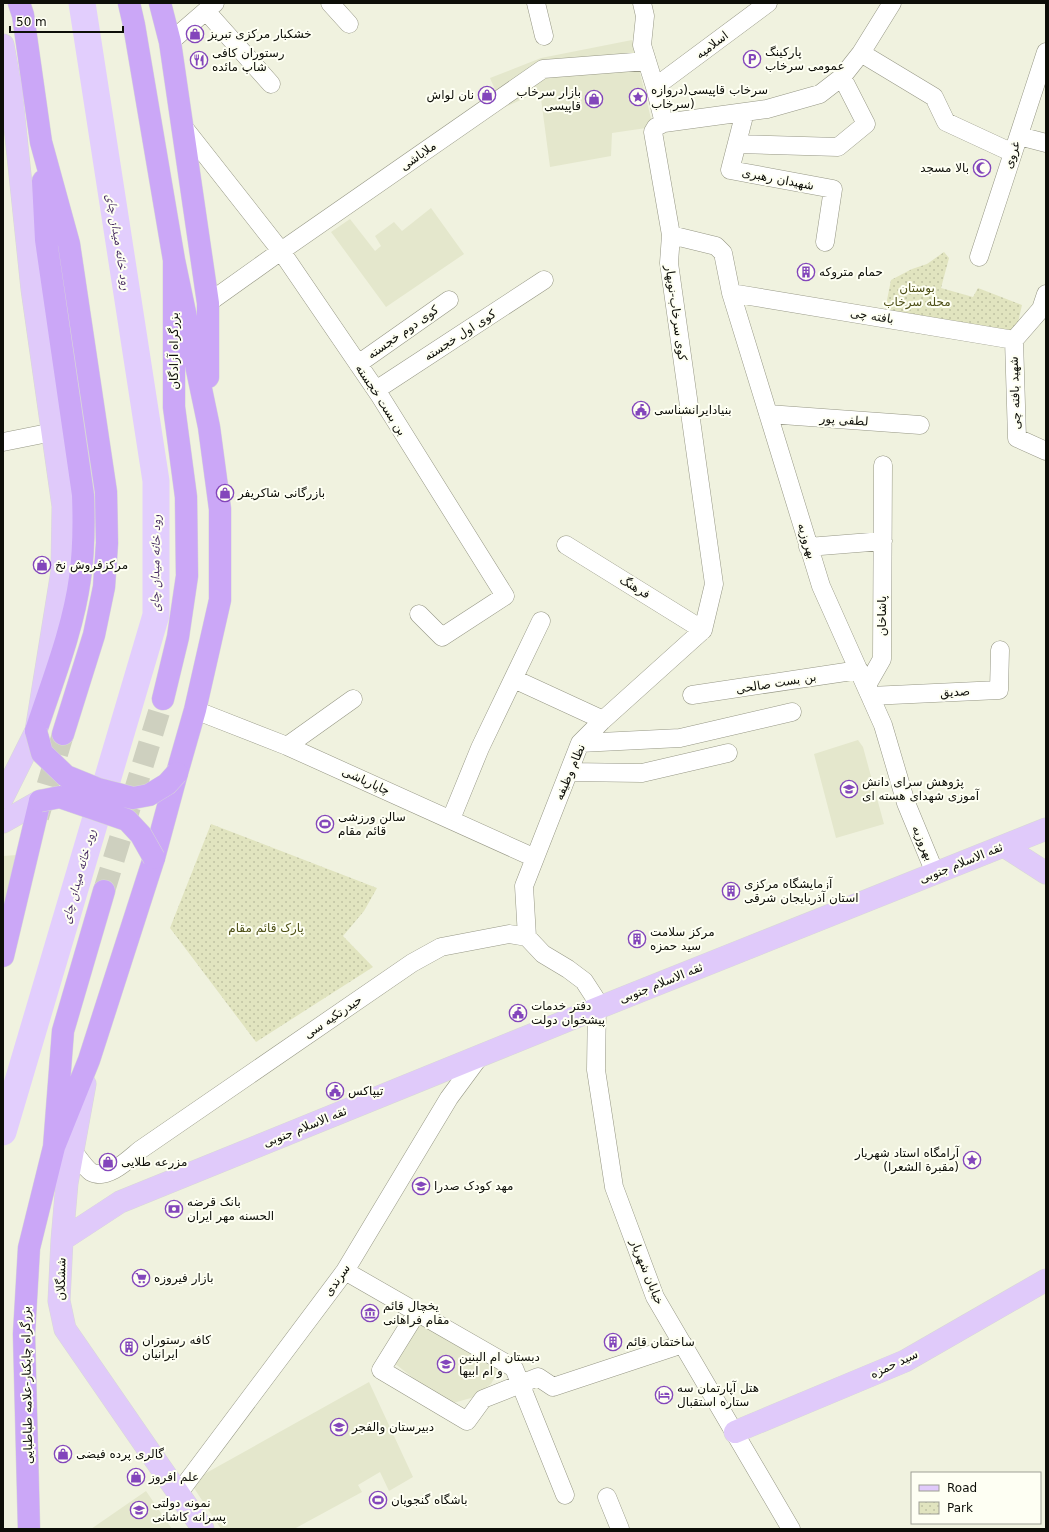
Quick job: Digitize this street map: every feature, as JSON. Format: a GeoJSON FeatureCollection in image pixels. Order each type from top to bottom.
{"type":"FeatureCollection","features":[{"type":"Feature","properties":{"kind":"highway"},"geometry":{"type":"LineString","coordinates":[[20,3],[41,142],[46,240],[83,495],[84,537],[80,578],[65,645],[36,731],[42,753],[66,776],[98,789],[134,798],[149,794],[167,784],[177,774]]}},
{"type":"Feature","properties":{"kind":"highway","name":"بزرگراه آزادگان"},"geometry":{"type":"LineString","coordinates":[[129,3],[136,32],[174,260],[174,407],[186,497],[187,576],[178,637],[163,699]]}},
{"type":"Feature","properties":{"kind":"highway"},"geometry":{"type":"LineString","coordinates":[[160,3],[170,42],[208,303],[209,427]]}},
{"type":"Feature","properties":{"kind":"highway"},"geometry":{"type":"LineString","coordinates":[[41,142],[69,244],[106,492],[107,543],[104,586],[94,635],[64,734]]}},
{"type":"Feature","properties":{"kind":"highway"},"geometry":{"type":"LineString","coordinates":[[63,1149],[89,1060],[154,858],[195,710],[220,600],[220,509],[209,427],[174,260]]}},
{"type":"Feature","properties":{"kind":"highway"},"geometry":{"type":"LineString","coordinates":[[3,956],[40,801],[60,798],[127,820],[141,835],[154,858]]}},
{"type":"Feature","properties":{"kind":"highway","name":"بزرگراه چایکنار-علامه طباطبایی"},"geometry":{"type":"LineString","coordinates":[[29,1529],[24,1334],[29,1248],[63,1149],[63,1031],[104,891]]}},
{"type":"Feature","properties":{"kind":"main road"},"geometry":{"type":"LineString","coordinates":[[3,45],[11,90],[32,289],[63,506],[62,571],[36,731],[3,797]]}},
{"type":"Feature","properties":{"kind":"main road"},"geometry":{"type":"LineString","coordinates":[[3,822],[40,801]]}},
{"type":"Feature","properties":{"kind":"main road","name":"ثقه الاسلام جنوبی"},"geometry":{"type":"LineString","coordinates":[[62,1240],[120,1202],[598,1008],[1004,846],[1046,826]]}},
{"type":"Feature","properties":{"kind":"main road"},"geometry":{"type":"LineString","coordinates":[[1004,846],[1046,873]]}},
{"type":"Feature","properties":{"kind":"main road","name":"ششگلان"},"geometry":{"type":"LineString","coordinates":[[63,1149],[67,1183],[59,1301],[65,1329],[203,1529]]}},
{"type":"Feature","properties":{"kind":"main road","name":"سید حمزه"},"geometry":{"type":"LineString","coordinates":[[735,1432],[905,1361],[1046,1280]]}},
{"type":"Feature","properties":{"kind":"street"},"geometry":{"type":"LineString","coordinates":[[330,3],[349,24]]}},
{"type":"Feature","properties":{"kind":"street"},"geometry":{"type":"LineString","coordinates":[[536,3],[544,36]]}},
{"type":"Feature","properties":{"kind":"street"},"geometry":{"type":"LineString","coordinates":[[642,3],[645,16],[642,46],[655,87],[664,123],[767,109],[820,94],[842,77],[861,53],[892,3]]}},
{"type":"Feature","properties":{"kind":"street","name":"اسلامیه"},"geometry":{"type":"LineString","coordinates":[[655,87],[768,3]]}},
{"type":"Feature","properties":{"kind":"street"},"geometry":{"type":"LineString","coordinates":[[170,42],[210,7],[271,84]]}},
{"type":"Feature","properties":{"kind":"street","name":"غروی"},"geometry":{"type":"LineString","coordinates":[[979,257],[1046,52]]}},
{"type":"Feature","properties":{"kind":"street"},"geometry":{"type":"LineString","coordinates":[[861,53],[934,97],[946,122],[1013,153]]}},
{"type":"Feature","properties":{"kind":"street","name":"ملاباشی"},"geometry":{"type":"LineString","coordinates":[[208,303],[281,250],[544,69],[647,61]]}},
{"type":"Feature","properties":{"kind":"street"},"geometry":{"type":"LineString","coordinates":[[737,144],[838,147],[866,124],[842,77]]}},
{"type":"Feature","properties":{"kind":"street","name":"شهیدان رهبری"},"geometry":{"type":"LineString","coordinates":[[745,112],[730,170],[832,189],[825,242]]}},
{"type":"Feature","properties":{"kind":"street","name":"کوی سرخاب-نوبهار"},"geometry":{"type":"LineString","coordinates":[[664,123],[656,127],[653,132],[671,235],[669,263],[714,584],[703,630]]}},
{"type":"Feature","properties":{"kind":"street","name":"بن بست خجسته"},"geometry":{"type":"LineString","coordinates":[[182,125],[281,250],[376,390],[505,596],[442,637],[419,614]]}},
{"type":"Feature","properties":{"kind":"street"},"geometry":{"type":"LineString","coordinates":[[1019,136],[1046,143]]}},
{"type":"Feature","properties":{"kind":"street","name":"بهروزیه"},"geometry":{"type":"LineString","coordinates":[[671,235],[716,246],[723,253],[731,293],[820,586],[883,725],[906,803],[935,873]]}},
{"type":"Feature","properties":{"kind":"street","name":"کوی اول خجسته"},"geometry":{"type":"LineString","coordinates":[[376,390],[544,280]]}},
{"type":"Feature","properties":{"kind":"street","name":"بافته چی"},"geometry":{"type":"LineString","coordinates":[[731,293],[1014,340]]}},
{"type":"Feature","properties":{"kind":"street"},"geometry":{"type":"LineString","coordinates":[[1014,340],[1041,309],[1046,294]]}},
{"type":"Feature","properties":{"kind":"street","name":"کوی دوم خجسته"},"geometry":{"type":"LineString","coordinates":[[358,364],[449,300]]}},
{"type":"Feature","properties":{"kind":"street","name":"شهید بافته چی"},"geometry":{"type":"LineString","coordinates":[[1014,340],[1017,438],[1046,451]]}},
{"type":"Feature","properties":{"kind":"street","name":"لطفی پور"},"geometry":{"type":"LineString","coordinates":[[768,414],[920,425]]}},
{"type":"Feature","properties":{"kind":"street"},"geometry":{"type":"LineString","coordinates":[[3,442],[53,432]]}},
{"type":"Feature","properties":{"kind":"street","name":"پاشاخان"},"geometry":{"type":"LineString","coordinates":[[868,692],[882,659],[883,465]]}},
{"type":"Feature","properties":{"kind":"street"},"geometry":{"type":"LineString","coordinates":[[808,547],[883,541]]}},
{"type":"Feature","properties":{"kind":"street","name":"فرهنگ"},"geometry":{"type":"LineString","coordinates":[[566,545],[703,630]]}},
{"type":"Feature","properties":{"kind":"street"},"geometry":{"type":"LineString","coordinates":[[451,819],[480,748],[541,622]]}},
{"type":"Feature","properties":{"kind":"street","name":"نظام وظیفه"},"geometry":{"type":"LineString","coordinates":[[527,937],[524,886],[580,743],[603,720],[703,630]]}},
{"type":"Feature","properties":{"kind":"street","name":"صدیق"},"geometry":{"type":"LineString","coordinates":[[868,692],[999,690],[1000,650]]}},
{"type":"Feature","properties":{"kind":"street","name":"بن بست صالحی"},"geometry":{"type":"LineString","coordinates":[[692,695],[859,670]]}},
{"type":"Feature","properties":{"kind":"street"},"geometry":{"type":"LineString","coordinates":[[514,679],[603,720]]}},
{"type":"Feature","properties":{"kind":"street"},"geometry":{"type":"LineString","coordinates":[[287,746],[353,699]]}},
{"type":"Feature","properties":{"kind":"street","name":"چاپارباشی"},"geometry":{"type":"LineString","coordinates":[[195,710],[287,746],[535,858]]}},
{"type":"Feature","properties":{"kind":"street"},"geometry":{"type":"LineString","coordinates":[[580,743],[680,738],[792,712]]}},
{"type":"Feature","properties":{"kind":"street"},"geometry":{"type":"LineString","coordinates":[[569,772],[642,773],[728,752]]}},
{"type":"Feature","properties":{"kind":"street","name":"حیدرتکیه سی"},"geometry":{"type":"LineString","coordinates":[[63,1149],[91,1172],[101,1174],[115,1170],[140,1150],[412,963],[441,947],[509,934],[527,937]]}},
{"type":"Feature","properties":{"kind":"street"},"geometry":{"type":"LineString","coordinates":[[527,937],[543,954],[568,969],[584,981],[598,1001],[598,1008]]}},
{"type":"Feature","properties":{"kind":"street","name":"خیابان شهریار"},"geometry":{"type":"LineString","coordinates":[[598,1008],[596,1070],[614,1187],[655,1297],[791,1529]]}},
{"type":"Feature","properties":{"kind":"street","name":"سرندی"},"geometry":{"type":"LineString","coordinates":[[178,1494],[344,1271],[449,1098],[480,1056]]}},
{"type":"Feature","properties":{"kind":"street"},"geometry":{"type":"LineString","coordinates":[[344,1271],[514,1368],[565,1495]]}},
{"type":"Feature","properties":{"kind":"street"},"geometry":{"type":"LineString","coordinates":[[417,1312],[381,1370],[467,1421],[483,1399],[538,1377],[554,1387],[683,1344]]}},
{"type":"Feature","properties":{"kind":"street"},"geometry":{"type":"LineString","coordinates":[[607,1497],[620,1529]]}},
{"type":"Feature","properties":{"kind":"shaded area","name":"بازار سرخاب قاپیسی"},"geometry":{"type":"Polygon","coordinates":[[[632,40],[653,127],[612,133],[611,156],[550,167],[540,91],[503,108],[490,78],[541,58],[632,40]]]}},
{"type":"Feature","properties":{"kind":"shaded area"},"geometry":{"type":"Polygon","coordinates":[[[431,208],[464,254],[386,307],[331,232],[350,219],[375,251],[381,246],[375,236],[394,222],[402,231],[431,208]]]}},
{"type":"Feature","properties":{"kind":"shaded area","name":"پژوهش سرای دانش آموزی شهدای هسته ای"},"geometry":{"type":"Polygon","coordinates":[[[858,740],[863,747],[884,824],[836,838],[814,754],[858,740]]]}},
{"type":"Feature","properties":{"kind":"shaded area"},"geometry":{"type":"Polygon","coordinates":[[[17,855],[3,912],[3,856],[17,855]]]}},
{"type":"Feature","properties":{"kind":"shaded area","name":"دبستان ام البنین و ام ابیها"},"geometry":{"type":"Polygon","coordinates":[[[419,1321],[499,1369],[491,1384],[471,1398],[453,1403],[432,1393],[393,1362],[419,1321]]]}},
{"type":"Feature","properties":{"kind":"shaded area","name":"دبیرستان والفجر"},"geometry":{"type":"Polygon","coordinates":[[[369,1382],[413,1477],[389,1491],[380,1472],[358,1485],[362,1492],[294,1529],[221,1529],[190,1482],[369,1382]]]}},
{"type":"Feature","properties":{"kind":"shaded area","name":"نمونه دولتی پسرانه کاشانی"},"geometry":{"type":"Polygon","coordinates":[[[146,1491],[172,1529],[91,1529],[146,1491]]]}},
{"type":"Feature","properties":{"kind":"green space","name":"بوستان محله سرخاب"},"geometry":{"type":"Polygon","coordinates":[[[944,252],[949,258],[941,288],[973,297],[978,288],[1022,305],[1014,340],[884,315],[891,280],[912,269],[927,264],[944,252]]]}},
{"type":"Feature","properties":{"kind":"green space","name":"پارک قائم مقام"},"geometry":{"type":"Polygon","coordinates":[[[211,824],[377,888],[364,911],[343,936],[373,967],[256,1042],[170,928],[211,824]]]}},
{"type":"Feature","properties":{"kind":"waterway","name":"رود خانه میدان چای"},"geometry":{"type":"LineString","coordinates":[[3,1132],[156,615],[156,481],[82,3]]}},
{"type":"Feature","properties":{"kind":"tunnel"},"geometry":{"type":"LineString","coordinates":[[104,891],[163,699]]}},
{"type":"Feature","properties":{"kind":"tunnel"},"geometry":{"type":"LineString","coordinates":[[38,817],[63,734]]}},
{"type":"Feature","properties":{"kind":"place","name":"خشکبار مرکزی تبریز"},"geometry":{"type":"Point","coordinates":[195,34]}},
{"type":"Feature","properties":{"kind":"place","name":"پارکینگ عمومی سرخاب"},"geometry":{"type":"Point","coordinates":[752,59]}},
{"type":"Feature","properties":{"kind":"place","name":"رستوران کافی شاپ مائده"},"geometry":{"type":"Point","coordinates":[199,60]}},
{"type":"Feature","properties":{"kind":"place","name":"نان لواش"},"geometry":{"type":"Point","coordinates":[487,95]}},
{"type":"Feature","properties":{"kind":"place","name":"سرخاب قاپیسی(دروازه سرخاب)"},"geometry":{"type":"Point","coordinates":[638,97]}},
{"type":"Feature","properties":{"kind":"place","name":"بازار سرخاب قاپیسی"},"geometry":{"type":"Point","coordinates":[594,99]}},
{"type":"Feature","properties":{"kind":"place","name":"بالا مسجد"},"geometry":{"type":"Point","coordinates":[982,168]}},
{"type":"Feature","properties":{"kind":"place","name":"حمام متروکه"},"geometry":{"type":"Point","coordinates":[806,272]}},
{"type":"Feature","properties":{"kind":"place","name":"بنیادایرانشناسی"},"geometry":{"type":"Point","coordinates":[641,410]}},
{"type":"Feature","properties":{"kind":"place","name":"بازرگانی شاکریفر"},"geometry":{"type":"Point","coordinates":[225,493]}},
{"type":"Feature","properties":{"kind":"place","name":"مرکزفروش نخ"},"geometry":{"type":"Point","coordinates":[42,565]}},
{"type":"Feature","properties":{"kind":"place","name":"پژوهش سرای دانش آموزی شهدای هسته ای"},"geometry":{"type":"Point","coordinates":[849,789]}},
{"type":"Feature","properties":{"kind":"place","name":"سالن ورزشی قائم مقام"},"geometry":{"type":"Point","coordinates":[325,824]}},
{"type":"Feature","properties":{"kind":"place","name":"آزمایشگاه مرکزی استان آذربایجان شرقی"},"geometry":{"type":"Point","coordinates":[731,891]}},
{"type":"Feature","properties":{"kind":"place","name":"مرکز سلامت سید حمزه"},"geometry":{"type":"Point","coordinates":[637,939]}},
{"type":"Feature","properties":{"kind":"place","name":"دفتر خدمات پیشخوان دولت"},"geometry":{"type":"Point","coordinates":[518,1013]}},
{"type":"Feature","properties":{"kind":"place","name":"تیپاکس"},"geometry":{"type":"Point","coordinates":[335,1091]}},
{"type":"Feature","properties":{"kind":"place","name":"آرامگاه استاد شهریار (مقبرة الشعرا)"},"geometry":{"type":"Point","coordinates":[972,1160]}},
{"type":"Feature","properties":{"kind":"place","name":"مزرعه طلایی"},"geometry":{"type":"Point","coordinates":[108,1162]}},
{"type":"Feature","properties":{"kind":"place","name":"مهد کودک صدرا"},"geometry":{"type":"Point","coordinates":[421,1186]}},
{"type":"Feature","properties":{"kind":"place","name":"بانک قرضه الحسنه مهر ایران"},"geometry":{"type":"Point","coordinates":[174,1209]}},
{"type":"Feature","properties":{"kind":"place","name":"بازار فیروزه"},"geometry":{"type":"Point","coordinates":[141,1278]}},
{"type":"Feature","properties":{"kind":"place","name":"یخچال قائم مقام فراهانی"},"geometry":{"type":"Point","coordinates":[370,1313]}},
{"type":"Feature","properties":{"kind":"place","name":"ساختمان قائم"},"geometry":{"type":"Point","coordinates":[613,1342]}},
{"type":"Feature","properties":{"kind":"place","name":"کافه رستوران ایرانیان"},"geometry":{"type":"Point","coordinates":[129,1347]}},
{"type":"Feature","properties":{"kind":"place","name":"دبستان ام البنین و ام ابیها"},"geometry":{"type":"Point","coordinates":[446,1364]}},
{"type":"Feature","properties":{"kind":"place","name":"هتل آپارتمان سه ستاره استقبال"},"geometry":{"type":"Point","coordinates":[664,1395]}},
{"type":"Feature","properties":{"kind":"place","name":"دبیرستان والفجر"},"geometry":{"type":"Point","coordinates":[339,1427]}},
{"type":"Feature","properties":{"kind":"place","name":"گالری پرده فیضی"},"geometry":{"type":"Point","coordinates":[63,1454]}},
{"type":"Feature","properties":{"kind":"place","name":"علم افروز"},"geometry":{"type":"Point","coordinates":[136,1477]}},
{"type":"Feature","properties":{"kind":"place","name":"باشگاه گنجویان"},"geometry":{"type":"Point","coordinates":[378,1500]}},
{"type":"Feature","properties":{"kind":"place","name":"نمونه دولتی پسرانه کاشانی"},"geometry":{"type":"Point","coordinates":[139,1510]}}]}
